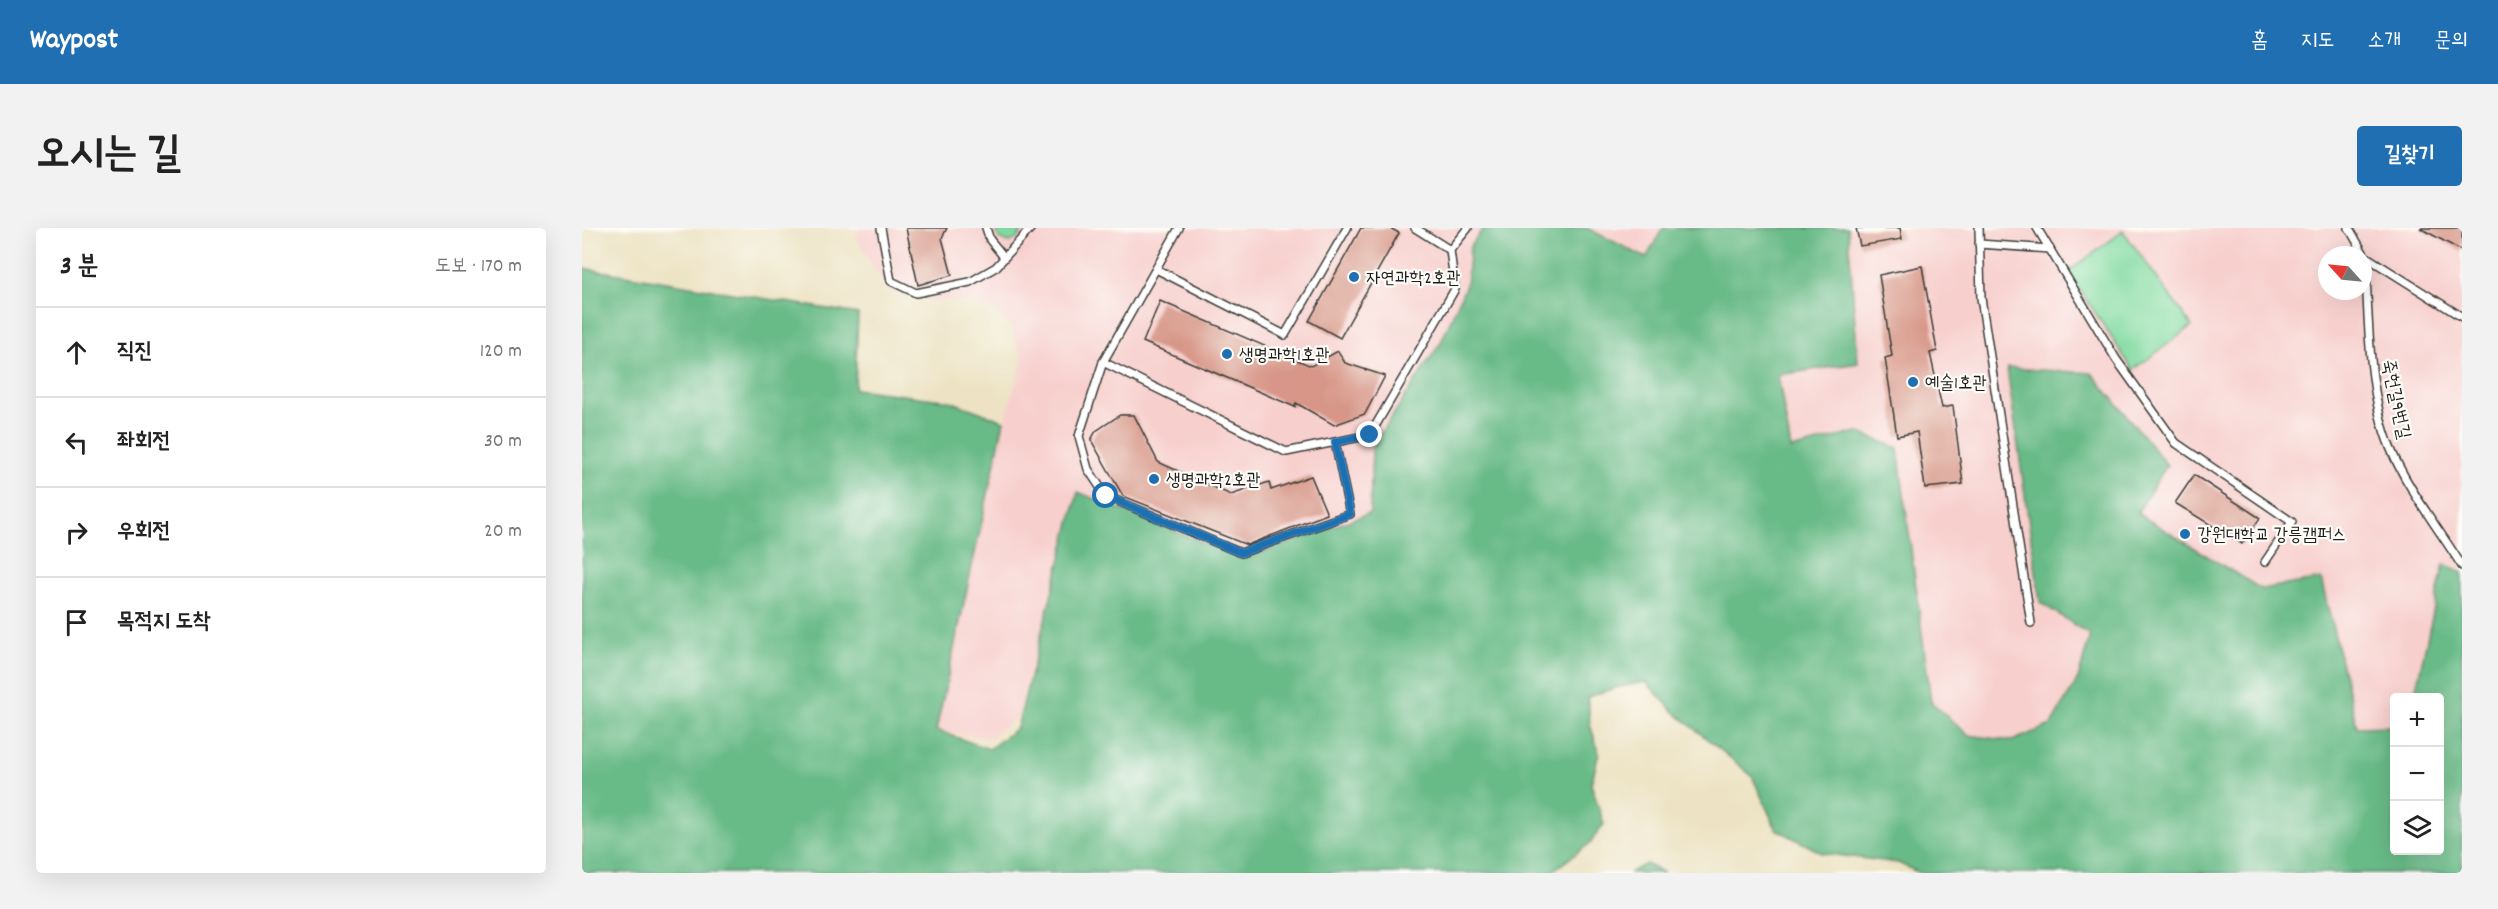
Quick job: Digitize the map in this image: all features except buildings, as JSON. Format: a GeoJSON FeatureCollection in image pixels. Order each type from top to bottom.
{"type":"FeatureCollection","features":[{"type":"Feature","properties":{"kind":"lane"},"geometry":{"type":"LineString","coordinates":[[881,228],[891,281],[916,293],[970,282],[996,267],[1031,228]]}},
{"type":"Feature","properties":{"kind":"lane"},"geometry":{"type":"LineString","coordinates":[[986,228],[990,240],[1004,257]]}},
{"type":"Feature","properties":{"kind":"lane"},"geometry":{"type":"LineString","coordinates":[[1179,228],[1103,362],[1079,436],[1088,469],[1106,496],[1241,553],[1350,514],[1335,442]]}},
{"type":"Feature","properties":{"kind":"lane"},"geometry":{"type":"LineString","coordinates":[[1415,228],[1450,250]]}},
{"type":"Feature","properties":{"kind":"lane"},"geometry":{"type":"LineString","coordinates":[[1103,362],[1286,452],[1370,435],[1455,289],[1450,250],[1468,228]]}},
{"type":"Feature","properties":{"kind":"lane"},"geometry":{"type":"LineString","coordinates":[[1978,228],[1981,298],[2031,622]]}},
{"type":"Feature","properties":{"kind":"lane"},"geometry":{"type":"LineString","coordinates":[[2037,228],[2116,359],[2176,443],[2292,522],[2265,562]]}},
{"type":"Feature","properties":{"kind":"lane"},"geometry":{"type":"LineString","coordinates":[[2349,228],[2360,246]]}},
{"type":"Feature","properties":{"kind":"lane"},"geometry":{"type":"LineString","coordinates":[[1156,269],[1285,335],[1345,229]]}},
{"type":"Feature","properties":{"kind":"lane"},"geometry":{"type":"LineString","coordinates":[[1979,244],[2050,249]]}},
{"type":"Feature","properties":{"kind":"lane"},"geometry":{"type":"LineString","coordinates":[[2372,260],[2462,317]]}},
{"type":"Feature","properties":{"kind":"lane","name":"죽헌길9번길"},"geometry":{"type":"LineString","coordinates":[[2369,300],[2372,356],[2379,407],[2390,448],[2462,566]]}},
{"type":"Feature","properties":{"kind":"shaded area"},"geometry":{"type":"Polygon","coordinates":[[[860,228],[1484,228],[1470,246],[1466,285],[1441,342],[1372,447],[1371,513],[1244,559],[1078,492],[1018,716],[990,738],[936,731],[981,497],[1023,359],[1010,325],[990,308],[965,301],[935,301],[892,292],[877,274],[856,237],[860,228]]]}},
{"type":"Feature","properties":{"kind":"shaded area"},"geometry":{"type":"Polygon","coordinates":[[[1587,228],[1663,228],[1646,258],[1587,228]]]}},
{"type":"Feature","properties":{"kind":"shaded area","name":"강원대학교 강릉캠퍼스"},"geometry":{"type":"Polygon","coordinates":[[[1848,228],[2462,228],[2462,795],[2444,716],[2444,693],[2390,693],[2390,808],[2078,679],[2051,725],[2012,741],[1968,735],[1931,702],[1857,432],[1791,450],[1778,375],[1858,363],[1848,228]]]}},
{"type":"Feature","properties":{"kind":"green space"},"geometry":{"type":"Polygon","coordinates":[[[995,228],[1022,228],[1018,238],[1008,242],[999,238],[995,228]]]}},
{"type":"Feature","properties":{"kind":"green space"},"geometry":{"type":"Polygon","coordinates":[[[1484,228],[1587,228],[1646,258],[1663,228],[1848,228],[1858,363],[1778,375],[1791,449],[1857,432],[1898,448],[1931,702],[1968,735],[2012,741],[2051,725],[2078,679],[2090,635],[2040,602],[2007,368],[2092,373],[2167,465],[2137,513],[2261,589],[2321,579],[2357,727],[2390,726],[2390,855],[2444,855],[2444,693],[2415,693],[2444,564],[2462,572],[2462,873],[1919,873],[1898,863],[1822,853],[1776,829],[1752,776],[1673,711],[1646,682],[1618,687],[1588,697],[1590,724],[1599,753],[1591,784],[1604,824],[1589,844],[1550,873],[582,873],[582,268],[858,314],[855,389],[950,401],[1004,421],[936,730],[989,749],[1017,728],[1078,492],[1244,559],[1370,513],[1372,447],[1441,342],[1466,285],[1470,246],[1484,228]]]}},
{"type":"Feature","properties":{"kind":"green space"},"geometry":{"type":"Polygon","coordinates":[[[2123,231],[2192,326],[2133,370],[2068,272],[2123,231]]]}},
{"type":"Feature","properties":{"kind":"green space"},"geometry":{"type":"Polygon","coordinates":[[[1646,864],[1664,873],[1629,873],[1646,864]]]}},
{"type":"Feature","properties":{"kind":"place","name":"자연과학2호관"},"geometry":{"type":"Point","coordinates":[1354,277]}},
{"type":"Feature","properties":{"kind":"place","name":"생명과학1호관"},"geometry":{"type":"Point","coordinates":[1227,354]}},
{"type":"Feature","properties":{"kind":"place","name":"예술1호관"},"geometry":{"type":"Point","coordinates":[1913,382]}},
{"type":"Feature","properties":{"kind":"place","name":"생명과학2호관"},"geometry":{"type":"Point","coordinates":[1154,479]}},
{"type":"Feature","properties":{"kind":"place","name":"강원대학교 강릉캠퍼스"},"geometry":{"type":"Point","coordinates":[2185,534]}},
{"type":"Feature","properties":{"kind":"route"},"geometry":{"type":"LineString","coordinates":[[1106,496],[1241,553],[1350,514],[1335,442],[1370,435]]}}]}
